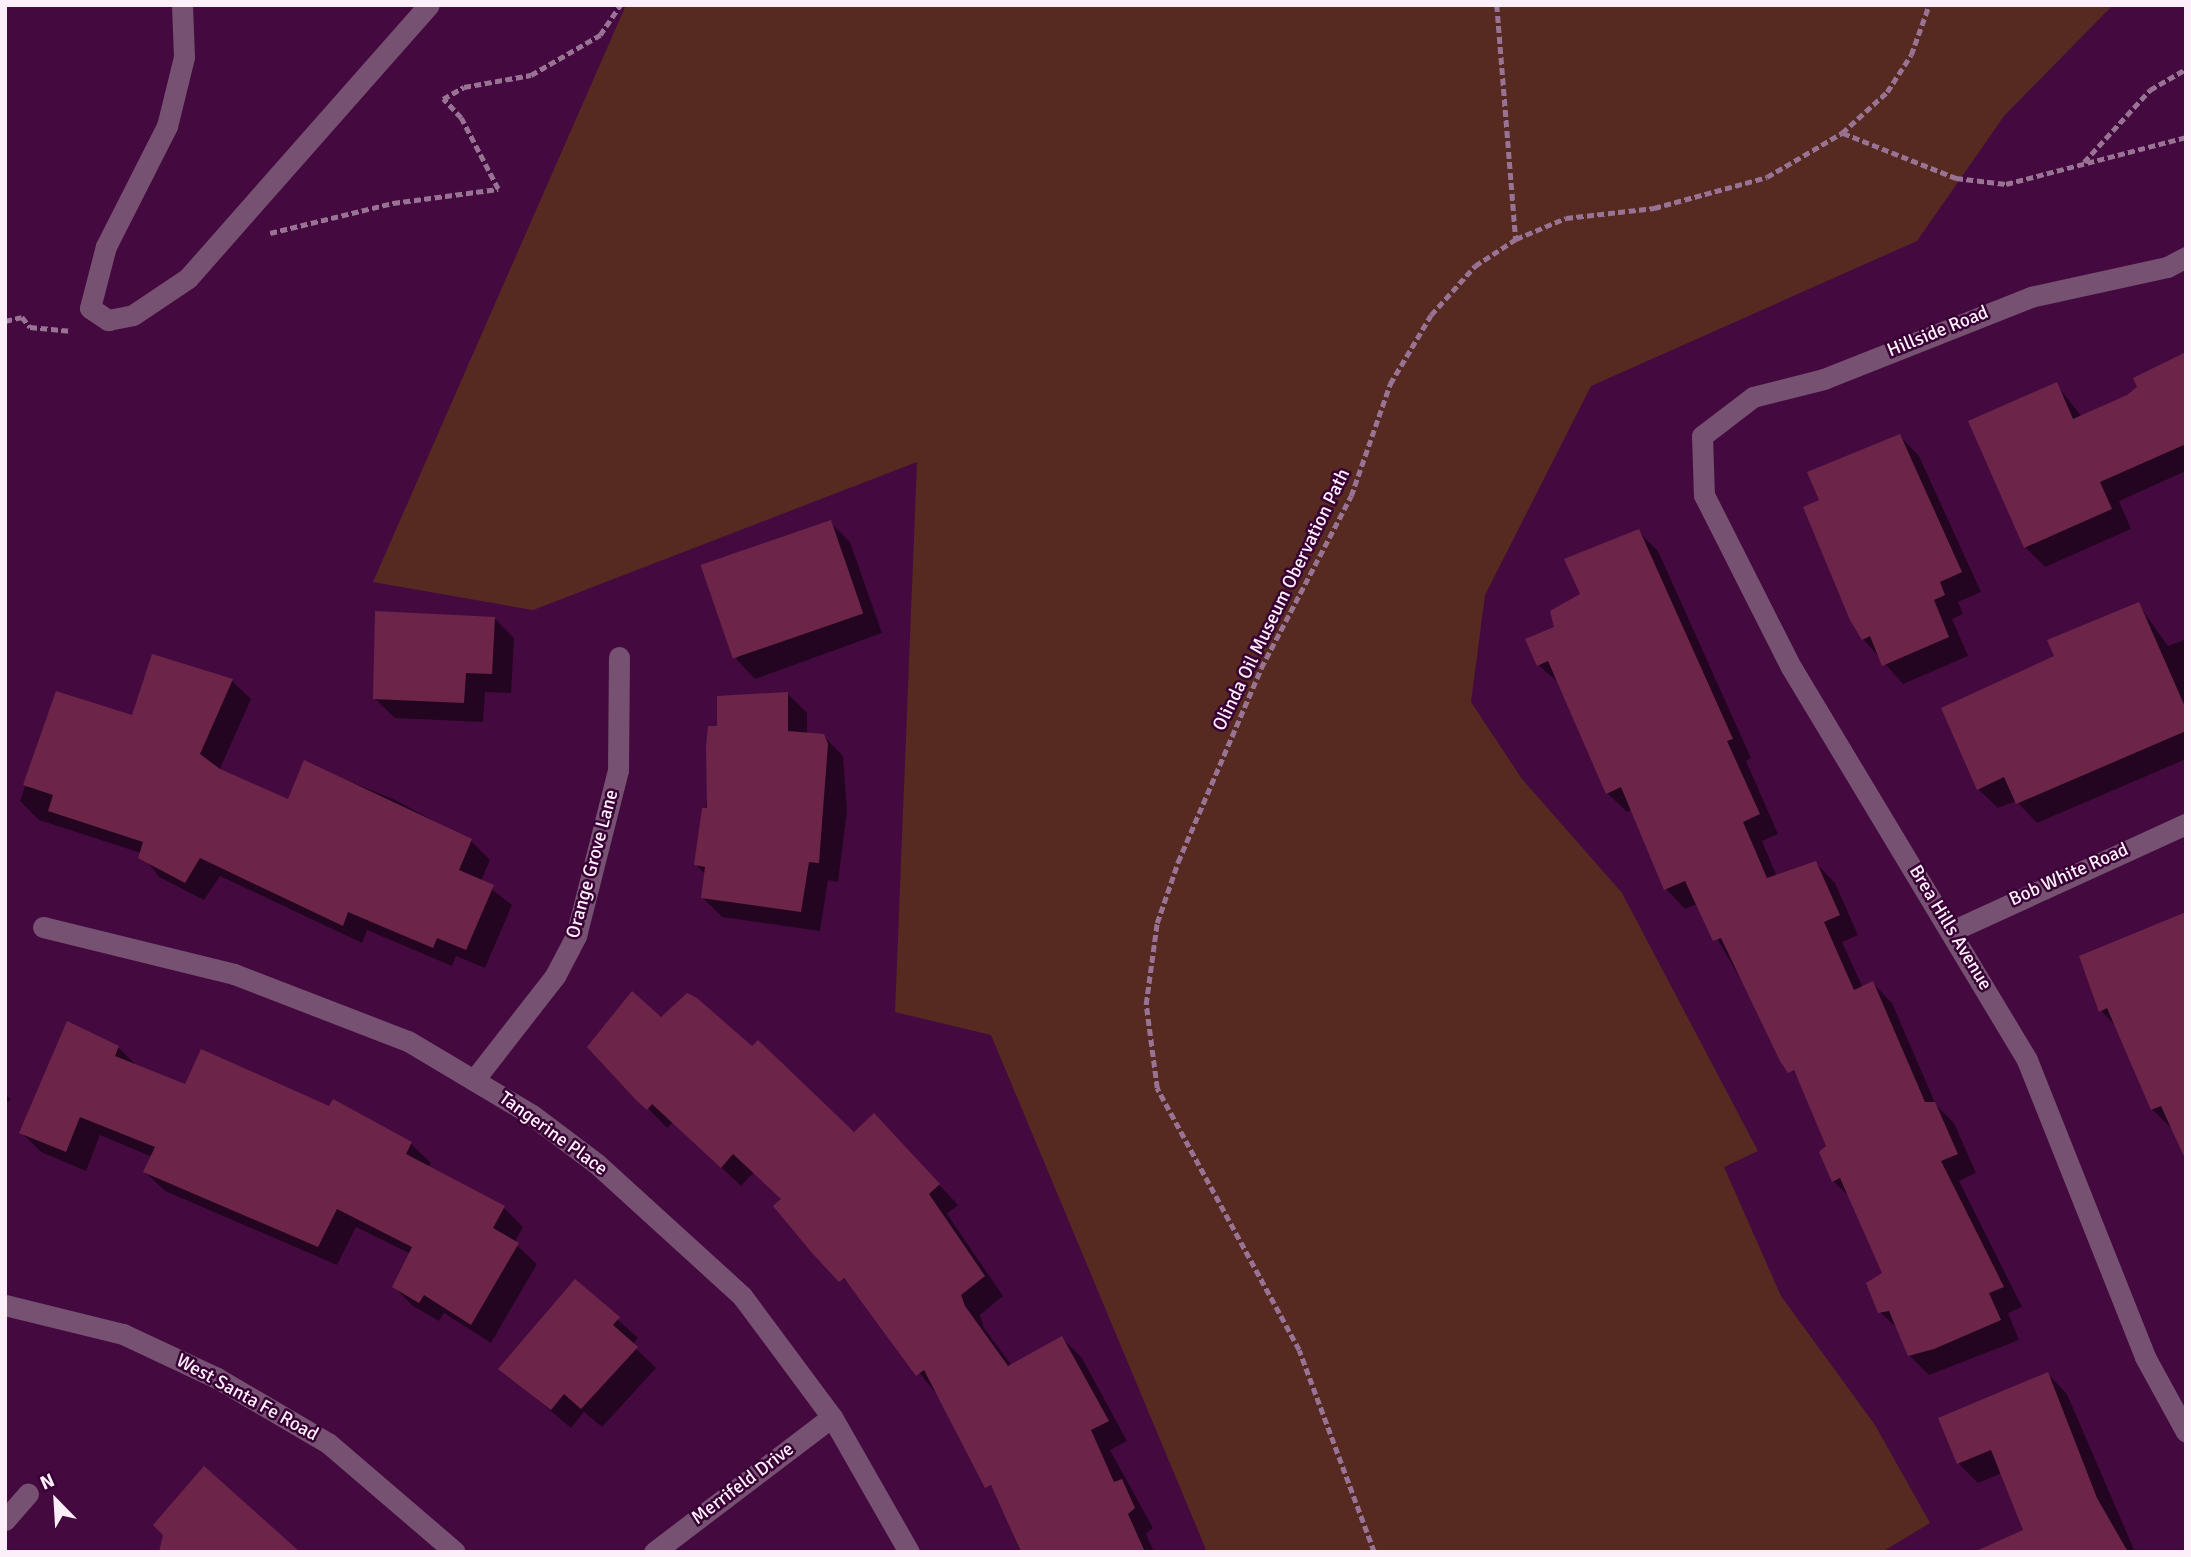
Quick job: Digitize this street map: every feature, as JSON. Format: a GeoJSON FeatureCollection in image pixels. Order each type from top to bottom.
{"type":"FeatureCollection","features":[{"type":"Feature","properties":{"kind":"street"},"geometry":{"type":"LineString","coordinates":[[183,5],[184,57],[167,126],[106,246],[90,308],[108,320],[133,315],[188,278],[429,5]]}},
{"type":"Feature","properties":{"kind":"street","name":"Hillside Road"},"geometry":{"type":"LineString","coordinates":[[1702,436],[1753,397],[1824,379],[2031,297],[2167,267],[2186,257]]}},
{"type":"Feature","properties":{"kind":"street","name":"Brea Hills Avenue"},"geometry":{"type":"LineString","coordinates":[[1702,436],[1704,495],[1791,667],[1954,930],[2027,1060],[2145,1357],[2186,1432]]}},
{"type":"Feature","properties":{"kind":"street","name":"Orange Grove Lane"},"geometry":{"type":"LineString","coordinates":[[474,1080],[555,976],[576,936],[618,769],[619,657]]}},
{"type":"Feature","properties":{"kind":"street","name":"Bob White Road"},"geometry":{"type":"LineString","coordinates":[[1954,930],[2186,824]]}},
{"type":"Feature","properties":{"kind":"street","name":"Tangerine Place"},"geometry":{"type":"LineString","coordinates":[[43,927],[234,974],[408,1041],[564,1139],[682,1238],[742,1296],[832,1417],[909,1552]]}},
{"type":"Feature","properties":{"kind":"street","name":"West Santa Fe Road"},"geometry":{"type":"LineString","coordinates":[[5,1306],[123,1334],[217,1378],[328,1443],[455,1552]]}},
{"type":"Feature","properties":{"kind":"street","name":"Merrifeld Drive"},"geometry":{"type":"LineString","coordinates":[[654,1552],[832,1417]]}},
{"type":"Feature","properties":{"kind":"street"},"geometry":{"type":"LineString","coordinates":[[5,1520],[28,1494]]}},
{"type":"Feature","properties":{"kind":"path"},"geometry":{"type":"LineString","coordinates":[[259,241],[299,223],[498,188],[461,118],[443,99],[464,88],[531,75],[600,35],[620,5]]}},
{"type":"Feature","properties":{"kind":"path"},"geometry":{"type":"LineString","coordinates":[[1497,5],[1516,239]]}},
{"type":"Feature","properties":{"kind":"path","name":"Olinda Oil Museum Obervation Path"},"geometry":{"type":"LineString","coordinates":[[1374,1552],[1299,1350],[1157,1088],[1146,1004],[1157,923],[1178,862],[1261,668],[1351,496],[1390,384],[1431,315],[1475,266],[1516,239],[1566,218],[1654,208],[1767,177],[1842,133],[1887,92],[1911,55],[1929,5]]}},
{"type":"Feature","properties":{"kind":"path"},"geometry":{"type":"LineString","coordinates":[[2082,165],[2150,90],[2186,69]]}},
{"type":"Feature","properties":{"kind":"path"},"geometry":{"type":"LineString","coordinates":[[1842,133],[1956,178],[2006,184],[2186,136]]}},
{"type":"Feature","properties":{"kind":"path"},"geometry":{"type":"LineString","coordinates":[[5,321],[22,317],[30,327],[85,333]]}},
{"type":"Feature","properties":{"kind":"shaded area"},"geometry":{"type":"Polygon","coordinates":[[[626,5],[2113,5],[2004,116],[1917,241],[1591,386],[1485,595],[1471,702],[1522,779],[1622,893],[1758,1151],[1724,1167],[1781,1296],[1875,1425],[1930,1523],[1882,1552],[1207,1552],[991,1035],[895,1012],[917,462],[533,610],[373,582],[626,5]]]}},
{"type":"Feature","properties":{"kind":"building"},"geometry":{"type":"Polygon","coordinates":[[[2186,352],[2186,444],[2100,482],[2112,509],[2024,548],[1968,421],[2057,382],[2073,419],[2127,395],[2137,387],[2133,378],[2186,352]]]}},
{"type":"Feature","properties":{"kind":"building"},"geometry":{"type":"Polygon","coordinates":[[[1900,434],[1962,572],[1940,582],[1945,595],[1934,600],[1949,637],[1882,666],[1870,636],[1862,640],[1850,620],[1803,507],[1819,500],[1807,472],[1900,434]]]}},
{"type":"Feature","properties":{"kind":"building"},"geometry":{"type":"Polygon","coordinates":[[[831,520],[863,614],[733,659],[701,565],[831,520]]]}},
{"type":"Feature","properties":{"kind":"building"},"geometry":{"type":"Polygon","coordinates":[[[1639,529],[1733,739],[1727,741],[1760,814],[1743,822],[1767,878],[1816,861],[1840,915],[1824,922],[1854,990],[1873,981],[1925,1102],[1935,1102],[1958,1154],[1941,1161],[2004,1287],[1989,1293],[2001,1320],[1934,1349],[1908,1356],[1889,1311],[1878,1313],[1866,1283],[1882,1273],[1840,1178],[1832,1182],[1819,1152],[1826,1146],[1794,1070],[1788,1073],[1780,1061],[1721,938],[1713,941],[1685,881],[1664,890],[1621,787],[1606,794],[1548,661],[1537,666],[1525,639],[1554,627],[1550,611],[1580,594],[1564,559],[1639,529]]]}},
{"type":"Feature","properties":{"kind":"building"},"geometry":{"type":"Polygon","coordinates":[[[2139,602],[2186,709],[2186,731],[2016,804],[2004,777],[1977,790],[1941,708],[2054,656],[2047,640],[2139,602]]]}},
{"type":"Feature","properties":{"kind":"building"},"geometry":{"type":"Polygon","coordinates":[[[375,611],[495,617],[492,674],[466,673],[464,703],[373,699],[375,611]]]}},
{"type":"Feature","properties":{"kind":"building"},"geometry":{"type":"Polygon","coordinates":[[[152,654],[233,679],[200,754],[220,769],[288,799],[304,760],[472,839],[459,870],[494,885],[466,950],[437,938],[433,948],[348,912],[343,926],[200,858],[185,883],[138,858],[143,842],[48,811],[53,795],[23,785],[56,691],[132,715],[152,654]]]}},
{"type":"Feature","properties":{"kind":"building"},"geometry":{"type":"Polygon","coordinates":[[[788,692],[788,731],[824,734],[828,744],[819,863],[809,862],[801,912],[701,898],[705,867],[694,865],[702,808],[707,808],[706,747],[708,726],[717,726],[717,696],[788,692]]]}},
{"type":"Feature","properties":{"kind":"building"},"geometry":{"type":"Polygon","coordinates":[[[2186,912],[2186,1161],[2161,1106],[2151,1110],[2107,1008],[2099,1012],[2079,956],[2186,912]]]}},
{"type":"Feature","properties":{"kind":"building"},"geometry":{"type":"Polygon","coordinates":[[[632,991],[661,1017],[687,993],[697,998],[752,1046],[758,1040],[854,1132],[874,1113],[940,1184],[929,1194],[985,1276],[961,1295],[965,1306],[1008,1366],[1062,1336],[1109,1421],[1091,1430],[1114,1482],[1122,1479],[1135,1508],[1128,1514],[1145,1552],[1021,1552],[991,1485],[985,1488],[924,1370],[916,1376],[844,1278],[839,1282],[812,1253],[773,1206],[781,1199],[733,1154],[721,1168],[652,1104],[647,1110],[587,1047],[632,991]]]}},
{"type":"Feature","properties":{"kind":"building"},"geometry":{"type":"Polygon","coordinates":[[[67,1021],[119,1046],[115,1056],[185,1084],[201,1049],[329,1106],[333,1099],[412,1142],[406,1154],[505,1206],[493,1228],[519,1243],[471,1325],[424,1295],[419,1303],[392,1287],[412,1247],[337,1209],[318,1247],[143,1172],[155,1147],[80,1117],[66,1152],[19,1133],[67,1021]]]}},
{"type":"Feature","properties":{"kind":"building"},"geometry":{"type":"Polygon","coordinates":[[[575,1279],[620,1317],[613,1325],[638,1347],[581,1409],[564,1394],[551,1410],[498,1369],[575,1279]]]}},
{"type":"Feature","properties":{"kind":"building"},"geometry":{"type":"Polygon","coordinates":[[[2048,1372],[2097,1498],[2128,1552],[1974,1552],[2023,1530],[1991,1450],[1957,1464],[1938,1418],[2048,1372]]]}},
{"type":"Feature","properties":{"kind":"building"},"geometry":{"type":"Polygon","coordinates":[[[204,1466],[300,1552],[159,1552],[163,1535],[153,1525],[204,1466]]]}}]}
